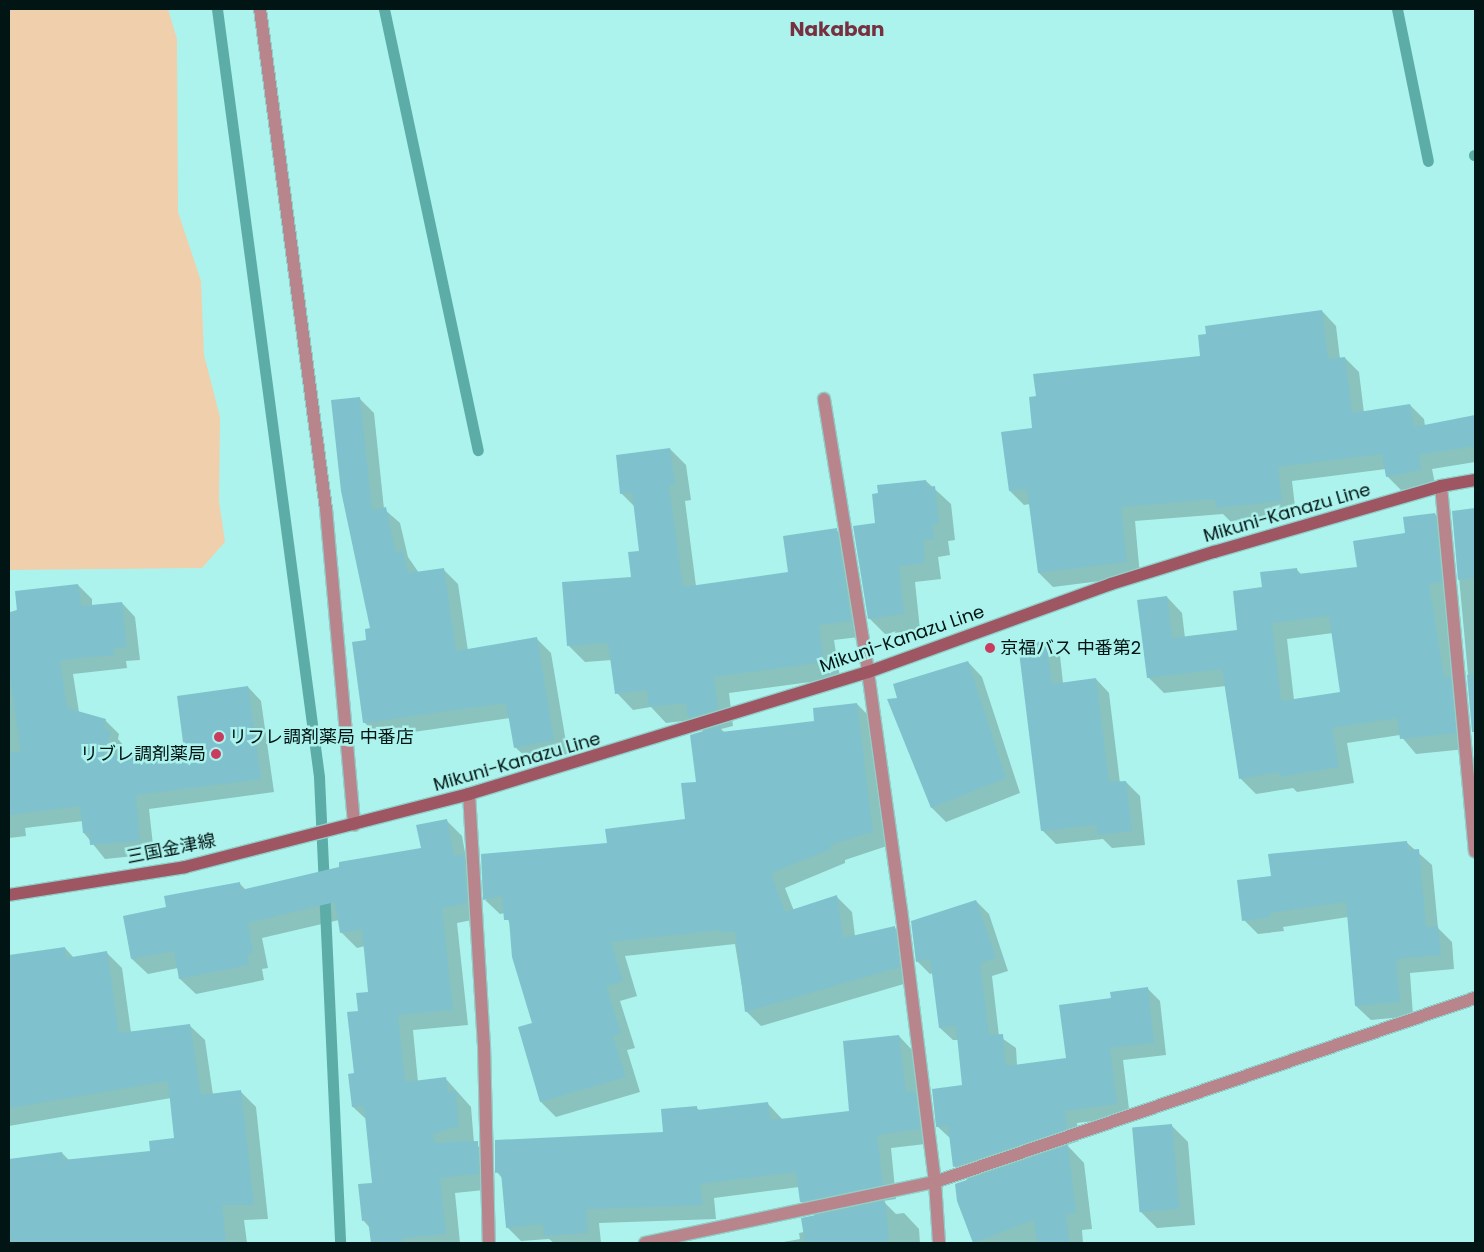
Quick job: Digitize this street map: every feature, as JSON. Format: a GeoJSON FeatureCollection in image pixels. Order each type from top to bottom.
{"type":"FeatureCollection","features":[{"type":"Feature","properties":{"kind":"main road","name":"Mikuni-Kanazu Line"},"geometry":{"type":"LineString","coordinates":[[339,830],[469,794],[868,672],[1111,584],[1441,486],[1475,480]]}},
{"type":"Feature","properties":{"kind":"main road","name":"三国金津線"},"geometry":{"type":"LineString","coordinates":[[9,895],[185,867],[306,836],[339,830]]}},
{"type":"Feature","properties":{"kind":"street"},"geometry":{"type":"LineString","coordinates":[[260,9],[326,509],[354,825]]}},
{"type":"Feature","properties":{"kind":"street"},"geometry":{"type":"LineString","coordinates":[[824,399],[868,672],[935,1182],[939,1243]]}},
{"type":"Feature","properties":{"kind":"street"},"geometry":{"type":"LineString","coordinates":[[1441,486],[1475,851]]}},
{"type":"Feature","properties":{"kind":"street"},"geometry":{"type":"LineString","coordinates":[[469,794],[484,1045],[489,1243]]}},
{"type":"Feature","properties":{"kind":"street"},"geometry":{"type":"LineString","coordinates":[[645,1243],[935,1182],[1475,998]]}},
{"type":"Feature","properties":{"kind":"shaded area"},"geometry":{"type":"Polygon","coordinates":[[[9,9],[168,9],[177,39],[178,212],[201,281],[204,355],[220,417],[219,501],[225,542],[202,568],[9,570],[9,9]]]}},
{"type":"Feature","properties":{"kind":"building"},"geometry":{"type":"Polygon","coordinates":[[[1322,310],[1328,359],[1345,357],[1352,413],[1410,404],[1414,427],[1475,415],[1475,446],[1419,455],[1421,470],[1386,477],[1382,454],[1278,467],[1282,501],[1216,508],[1215,499],[1121,507],[1127,562],[1038,573],[1027,489],[1009,491],[1001,432],[1032,428],[1029,397],[1036,396],[1033,374],[1200,356],[1198,335],[1206,334],[1205,326],[1322,310]]]}},
{"type":"Feature","properties":{"kind":"building"},"geometry":{"type":"Polygon","coordinates":[[[360,397],[372,510],[386,507],[396,553],[403,551],[408,573],[444,568],[456,651],[537,637],[554,740],[514,748],[506,703],[363,723],[352,642],[366,640],[365,629],[370,628],[341,491],[331,400],[360,397]]]}},
{"type":"Feature","properties":{"kind":"building"},"geometry":{"type":"Polygon","coordinates":[[[670,448],[675,485],[669,485],[683,587],[788,572],[783,536],[837,528],[851,621],[819,625],[824,662],[714,677],[718,709],[688,718],[686,703],[649,707],[647,690],[615,694],[608,643],[567,646],[562,582],[631,577],[628,552],[639,551],[632,492],[620,494],[616,455],[670,448]]]}},
{"type":"Feature","properties":{"kind":"building"},"geometry":{"type":"Polygon","coordinates":[[[926,480],[927,487],[935,486],[939,524],[932,525],[934,539],[923,540],[925,563],[899,566],[904,614],[868,619],[853,526],[875,523],[872,494],[878,493],[877,485],[926,480]]]}},
{"type":"Feature","properties":{"kind":"building"},"geometry":{"type":"Polygon","coordinates":[[[1475,508],[1475,578],[1458,580],[1452,511],[1475,508]]]}},
{"type":"Feature","properties":{"kind":"building"},"geometry":{"type":"Polygon","coordinates":[[[1435,513],[1442,582],[1429,584],[1444,677],[1451,677],[1456,733],[1400,739],[1397,718],[1332,728],[1339,767],[1280,777],[1279,772],[1239,779],[1222,669],[1147,678],[1137,600],[1167,596],[1172,638],[1237,630],[1233,591],[1262,587],[1260,572],[1297,568],[1298,574],[1357,567],[1353,541],[1405,533],[1403,517],[1435,513]],[[1329,616],[1272,623],[1281,701],[1340,692],[1329,616]]]}},
{"type":"Feature","properties":{"kind":"building"},"geometry":{"type":"Polygon","coordinates":[[[78,584],[81,606],[122,602],[127,647],[113,648],[114,655],[60,660],[67,708],[106,719],[104,728],[111,731],[103,757],[184,750],[177,696],[248,686],[261,779],[136,795],[140,841],[90,845],[89,833],[83,833],[80,806],[9,815],[9,753],[21,752],[9,670],[9,612],[17,611],[15,591],[78,584]]]}},
{"type":"Feature","properties":{"kind":"building"},"geometry":{"type":"Polygon","coordinates":[[[1046,641],[1052,684],[1096,678],[1109,782],[1126,781],[1132,831],[1098,835],[1096,825],[1041,831],[1018,644],[1046,641]]]}},
{"type":"Feature","properties":{"kind":"building"},"geometry":{"type":"Polygon","coordinates":[[[968,661],[1006,778],[931,808],[887,699],[897,698],[893,684],[968,661]]]}},
{"type":"Feature","properties":{"kind":"building"},"geometry":{"type":"Polygon","coordinates":[[[1475,674],[1475,732],[1472,732],[1467,675],[1475,674]]]}},
{"type":"Feature","properties":{"kind":"building"},"geometry":{"type":"Polygon","coordinates":[[[857,703],[873,832],[830,845],[831,849],[771,873],[785,912],[837,895],[843,938],[895,926],[900,967],[745,1012],[735,931],[721,933],[721,930],[611,942],[623,981],[606,986],[621,1033],[613,1036],[626,1077],[540,1102],[518,1027],[532,1023],[512,957],[509,920],[504,920],[502,896],[483,900],[481,854],[607,843],[605,829],[685,819],[681,783],[696,782],[690,735],[720,726],[721,732],[814,721],[813,708],[857,703]]]}},
{"type":"Feature","properties":{"kind":"building"},"geometry":{"type":"Polygon","coordinates":[[[447,819],[454,856],[464,855],[467,903],[442,908],[453,1010],[398,1015],[405,1082],[446,1077],[448,1092],[456,1091],[459,1126],[433,1134],[435,1143],[478,1141],[479,1174],[440,1178],[446,1234],[402,1238],[403,1243],[371,1243],[368,1220],[362,1221],[358,1184],[372,1183],[364,1106],[352,1107],[348,1074],[354,1073],[347,1012],[358,1011],[356,993],[368,992],[362,929],[340,933],[335,902],[248,923],[253,953],[247,954],[249,965],[179,979],[174,951],[131,959],[123,916],[166,907],[164,896],[240,882],[241,890],[339,867],[339,862],[421,848],[416,825],[447,819]]]}},
{"type":"Feature","properties":{"kind":"building"},"geometry":{"type":"Polygon","coordinates":[[[1407,841],[1408,850],[1419,849],[1426,927],[1438,926],[1441,955],[1396,959],[1400,1002],[1355,1006],[1346,902],[1270,913],[1270,917],[1242,921],[1237,880],[1271,876],[1268,854],[1407,841]]]}},
{"type":"Feature","properties":{"kind":"building"},"geometry":{"type":"Polygon","coordinates":[[[976,900],[996,958],[980,963],[989,1035],[1003,1034],[1006,1066],[1066,1058],[1059,1005],[1111,998],[1110,992],[1148,987],[1154,1043],[1110,1048],[1117,1104],[1065,1111],[1067,1129],[953,1167],[948,1126],[936,1127],[932,1089],[962,1085],[956,1026],[939,1028],[930,958],[916,962],[911,921],[976,900]]]}},
{"type":"Feature","properties":{"kind":"building"},"geometry":{"type":"Polygon","coordinates":[[[65,947],[66,958],[107,951],[119,1033],[190,1024],[201,1095],[241,1090],[254,1205],[222,1205],[226,1243],[9,1243],[9,1159],[62,1152],[63,1160],[150,1151],[149,1141],[174,1138],[168,1081],[9,1108],[9,955],[65,947]]]}},
{"type":"Feature","properties":{"kind":"building"},"geometry":{"type":"Polygon","coordinates":[[[899,1035],[906,1092],[915,1091],[920,1129],[877,1135],[883,1185],[800,1202],[796,1172],[700,1184],[703,1205],[586,1209],[588,1233],[544,1236],[543,1224],[506,1228],[501,1172],[495,1173],[495,1140],[663,1132],[661,1109],[697,1106],[697,1110],[768,1102],[771,1120],[849,1111],[843,1041],[899,1035]]]}},
{"type":"Feature","properties":{"kind":"building"},"geometry":{"type":"Polygon","coordinates":[[[1172,1124],[1179,1209],[1140,1212],[1132,1127],[1172,1124]]]}},
{"type":"Feature","properties":{"kind":"building"},"geometry":{"type":"Polygon","coordinates":[[[1068,1145],[1076,1213],[1066,1214],[1069,1243],[1037,1243],[1034,1220],[973,1243],[957,1201],[955,1184],[1068,1145]]]}},
{"type":"Feature","properties":{"kind":"building"},"geometry":{"type":"Polygon","coordinates":[[[885,1201],[889,1237],[886,1243],[805,1243],[801,1218],[885,1201]]]}},
{"type":"Feature","properties":{"kind":"waterway"},"geometry":{"type":"LineString","coordinates":[[217,9],[319,777],[340,1243]]}},
{"type":"Feature","properties":{"kind":"waterway"},"geometry":{"type":"LineString","coordinates":[[384,9],[478,450]]}},
{"type":"Feature","properties":{"kind":"waterway"},"geometry":{"type":"LineString","coordinates":[[1397,9],[1428,161]]}},
{"type":"Feature","properties":{"kind":"place","name":"京福バス 中番第2"},"geometry":{"type":"Point","coordinates":[990,648]}},
{"type":"Feature","properties":{"kind":"place","name":"リフレ調剤薬局 中番店"},"geometry":{"type":"Point","coordinates":[219,737]}},
{"type":"Feature","properties":{"kind":"place","name":"リブレ調剤薬局"},"geometry":{"type":"Point","coordinates":[216,754]}},
{"type":"Feature","properties":{"kind":"district","name":"Nakaban"},"geometry":{"type":"Point","coordinates":[837,29]}}]}
